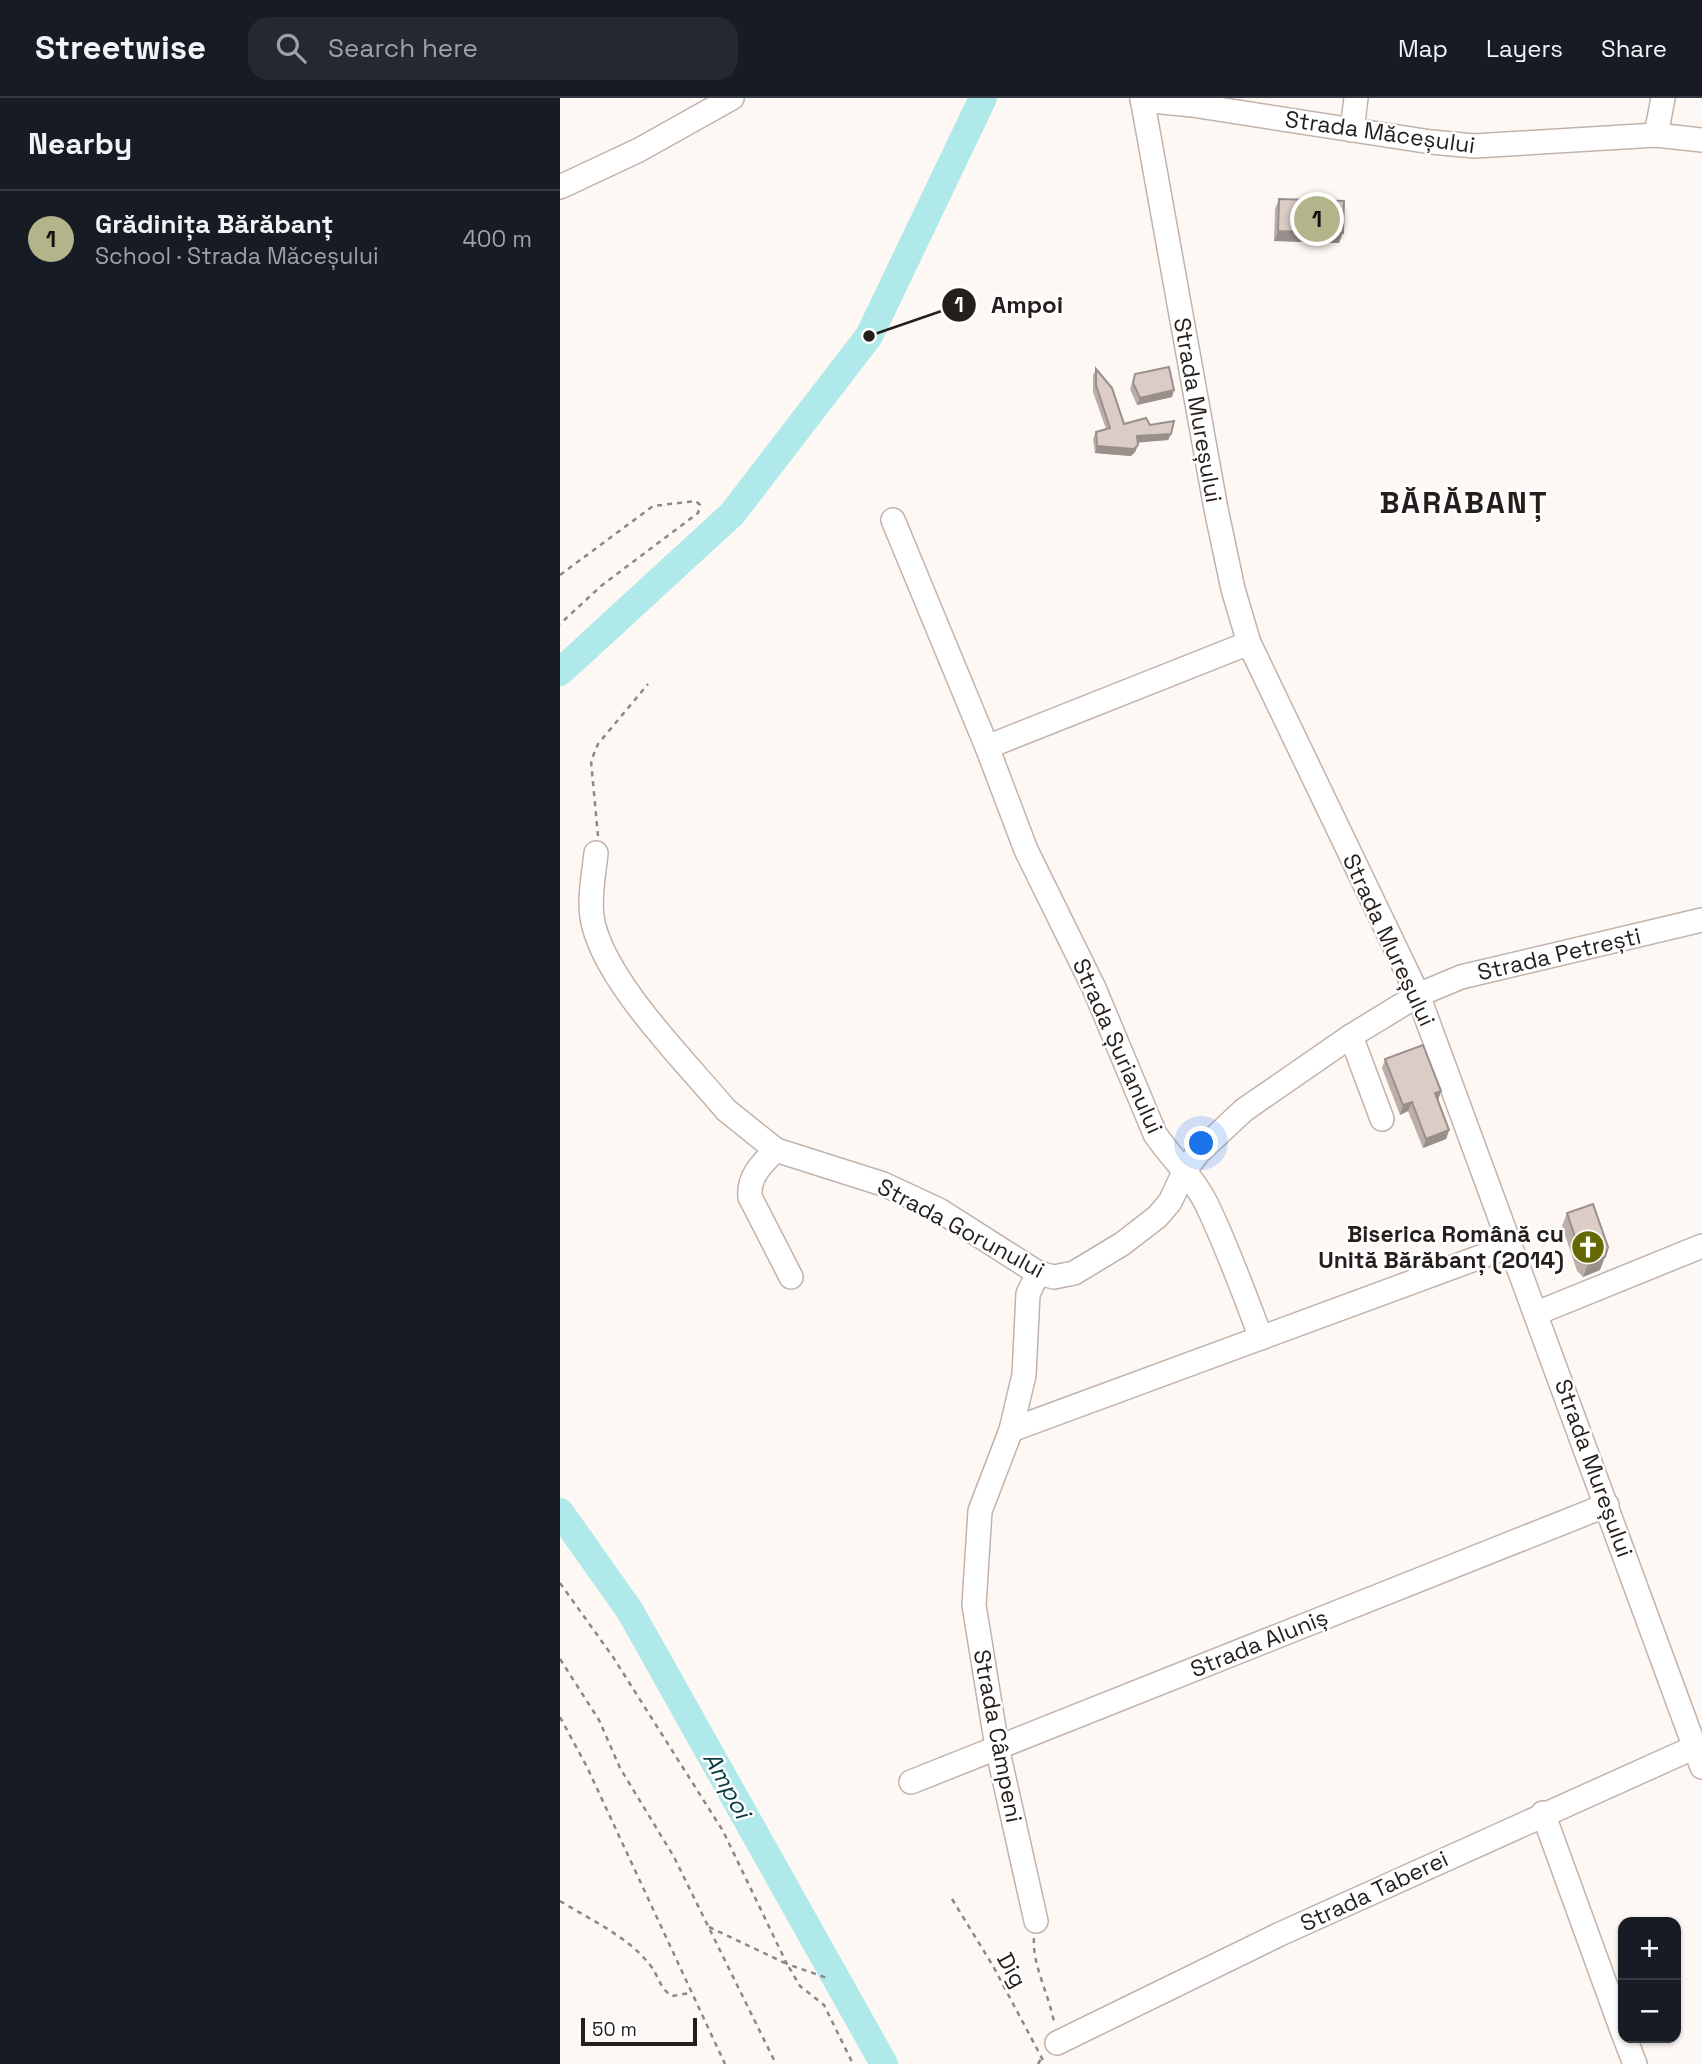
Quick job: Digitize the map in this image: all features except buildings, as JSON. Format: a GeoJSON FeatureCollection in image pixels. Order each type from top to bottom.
{"type":"FeatureCollection","features":[{"type":"Feature","properties":{"kind":"street"},"geometry":{"type":"LineString","coordinates":[[560,187],[639,150],[732,98]]}},
{"type":"Feature","properties":{"kind":"street"},"geometry":{"type":"LineString","coordinates":[[1352,130],[1356,98]]}},
{"type":"Feature","properties":{"kind":"street"},"geometry":{"type":"LineString","coordinates":[[1656,135],[1663,98]]}},
{"type":"Feature","properties":{"kind":"street","name":"Strada Măceșului"},"geometry":{"type":"LineString","coordinates":[[1142,99],[1474,146],[1656,135],[1702,140]]}},
{"type":"Feature","properties":{"kind":"street","name":"Strada Mureșului"},"geometry":{"type":"LineString","coordinates":[[1142,99],[1216,509],[1233,589],[1249,643],[1266,684],[1418,995],[1698,1757]]}},
{"type":"Feature","properties":{"kind":"street","name":"Strada Șurianului"},"geometry":{"type":"LineString","coordinates":[[893,520],[988,747],[1026,850],[1094,988],[1155,1134],[1169,1155],[1185,1170],[1205,1202],[1261,1338]]}},
{"type":"Feature","properties":{"kind":"street"},"geometry":{"type":"LineString","coordinates":[[988,747],[1249,643]]}},
{"type":"Feature","properties":{"kind":"street","name":"Strada Gorunului"},"geometry":{"type":"LineString","coordinates":[[596,853],[592,915],[600,946],[613,970],[726,1110],[776,1150],[883,1184],[939,1210],[1038,1273],[1054,1277],[1074,1273],[1122,1244],[1170,1202],[1185,1170],[1214,1135],[1244,1110],[1350,1036],[1418,995]]}},
{"type":"Feature","properties":{"kind":"street","name":"Strada Petrești"},"geometry":{"type":"LineString","coordinates":[[1418,995],[1461,977],[1702,920]]}},
{"type":"Feature","properties":{"kind":"street"},"geometry":{"type":"LineString","coordinates":[[1350,1036],[1382,1119]]}},
{"type":"Feature","properties":{"kind":"street"},"geometry":{"type":"LineString","coordinates":[[776,1150],[754,1175],[749,1186],[750,1197],[791,1277]]}},
{"type":"Feature","properties":{"kind":"street"},"geometry":{"type":"LineString","coordinates":[[1011,1430],[1510,1246]]}},
{"type":"Feature","properties":{"kind":"street"},"geometry":{"type":"LineString","coordinates":[[1537,1313],[1702,1246]]}},
{"type":"Feature","properties":{"kind":"street","name":"Strada Câmpeni"},"geometry":{"type":"LineString","coordinates":[[1036,1920],[998,1746],[974,1605],[977,1532],[982,1503],[1011,1430],[1024,1375],[1028,1294],[1038,1273]]}},
{"type":"Feature","properties":{"kind":"street","name":"Strada Aluniș"},"geometry":{"type":"LineString","coordinates":[[911,1782],[1607,1505]]}},
{"type":"Feature","properties":{"kind":"street","name":"Strada Taberei"},"geometry":{"type":"LineString","coordinates":[[1050,2050],[1278,1935],[1543,1813],[1698,1757]]}},
{"type":"Feature","properties":{"kind":"street"},"geometry":{"type":"LineString","coordinates":[[1543,1813],[1618,2018]]}},
{"type":"Feature","properties":{"kind":"street"},"geometry":{"type":"LineString","coordinates":[[1627,2043],[1635,2064]]}},
{"type":"Feature","properties":{"kind":"path"},"geometry":{"type":"LineString","coordinates":[[560,575],[653,506],[696,501],[700,505],[698,513],[601,586],[560,624]]}},
{"type":"Feature","properties":{"kind":"path"},"geometry":{"type":"LineString","coordinates":[[596,853],[599,832],[591,787],[591,761],[598,744],[648,684]]}},
{"type":"Feature","properties":{"kind":"path"},"geometry":{"type":"LineString","coordinates":[[560,1583],[613,1657],[723,1831],[787,1964],[800,1986],[824,2005],[853,2064]]}},
{"type":"Feature","properties":{"kind":"path"},"geometry":{"type":"LineString","coordinates":[[560,1659],[599,1720],[620,1768],[674,1857],[776,2064]]}},
{"type":"Feature","properties":{"kind":"path"},"geometry":{"type":"LineString","coordinates":[[560,1717],[587,1767],[725,2064]]}},
{"type":"Feature","properties":{"kind":"path","name":"Dig"},"geometry":{"type":"LineString","coordinates":[[952,1899],[1050,2050],[1045,2064]]}},
{"type":"Feature","properties":{"kind":"path"},"geometry":{"type":"LineString","coordinates":[[560,1901],[620,1939],[650,1964],[664,1991],[672,1996],[692,1992]]}},
{"type":"Feature","properties":{"kind":"path"},"geometry":{"type":"LineString","coordinates":[[1036,1920],[1033,1950],[1050,1998],[1050,2050]]}},
{"type":"Feature","properties":{"kind":"path"},"geometry":{"type":"LineString","coordinates":[[709,1927],[734,1942],[830,1979]]}},
{"type":"Feature","properties":{"kind":"waterway","name":"Ampoi"},"geometry":{"type":"LineString","coordinates":[[560,672],[732,514],[869,336],[983,98]]}},
{"type":"Feature","properties":{"kind":"waterway","name":"Ampoi"},"geometry":{"type":"LineString","coordinates":[[560,1512],[630,1611],[884,2064]]}},
{"type":"Feature","properties":{"kind":"place","name":"Grădinița Bărăbanț"},"geometry":{"type":"Point","coordinates":[1317,219]}},
{"type":"Feature","properties":{"kind":"place","name":"Ampoi"},"geometry":{"type":"Point","coordinates":[869,336]}},
{"type":"Feature","properties":{"kind":"place","name":"Biserica Română cu Unită Bărăbanț (2014)"},"geometry":{"type":"Point","coordinates":[1588,1247]}},
{"type":"Feature","properties":{"kind":"district","name":"BĂRĂBANȚ"},"geometry":{"type":"Point","coordinates":[1464,503]}}]}
